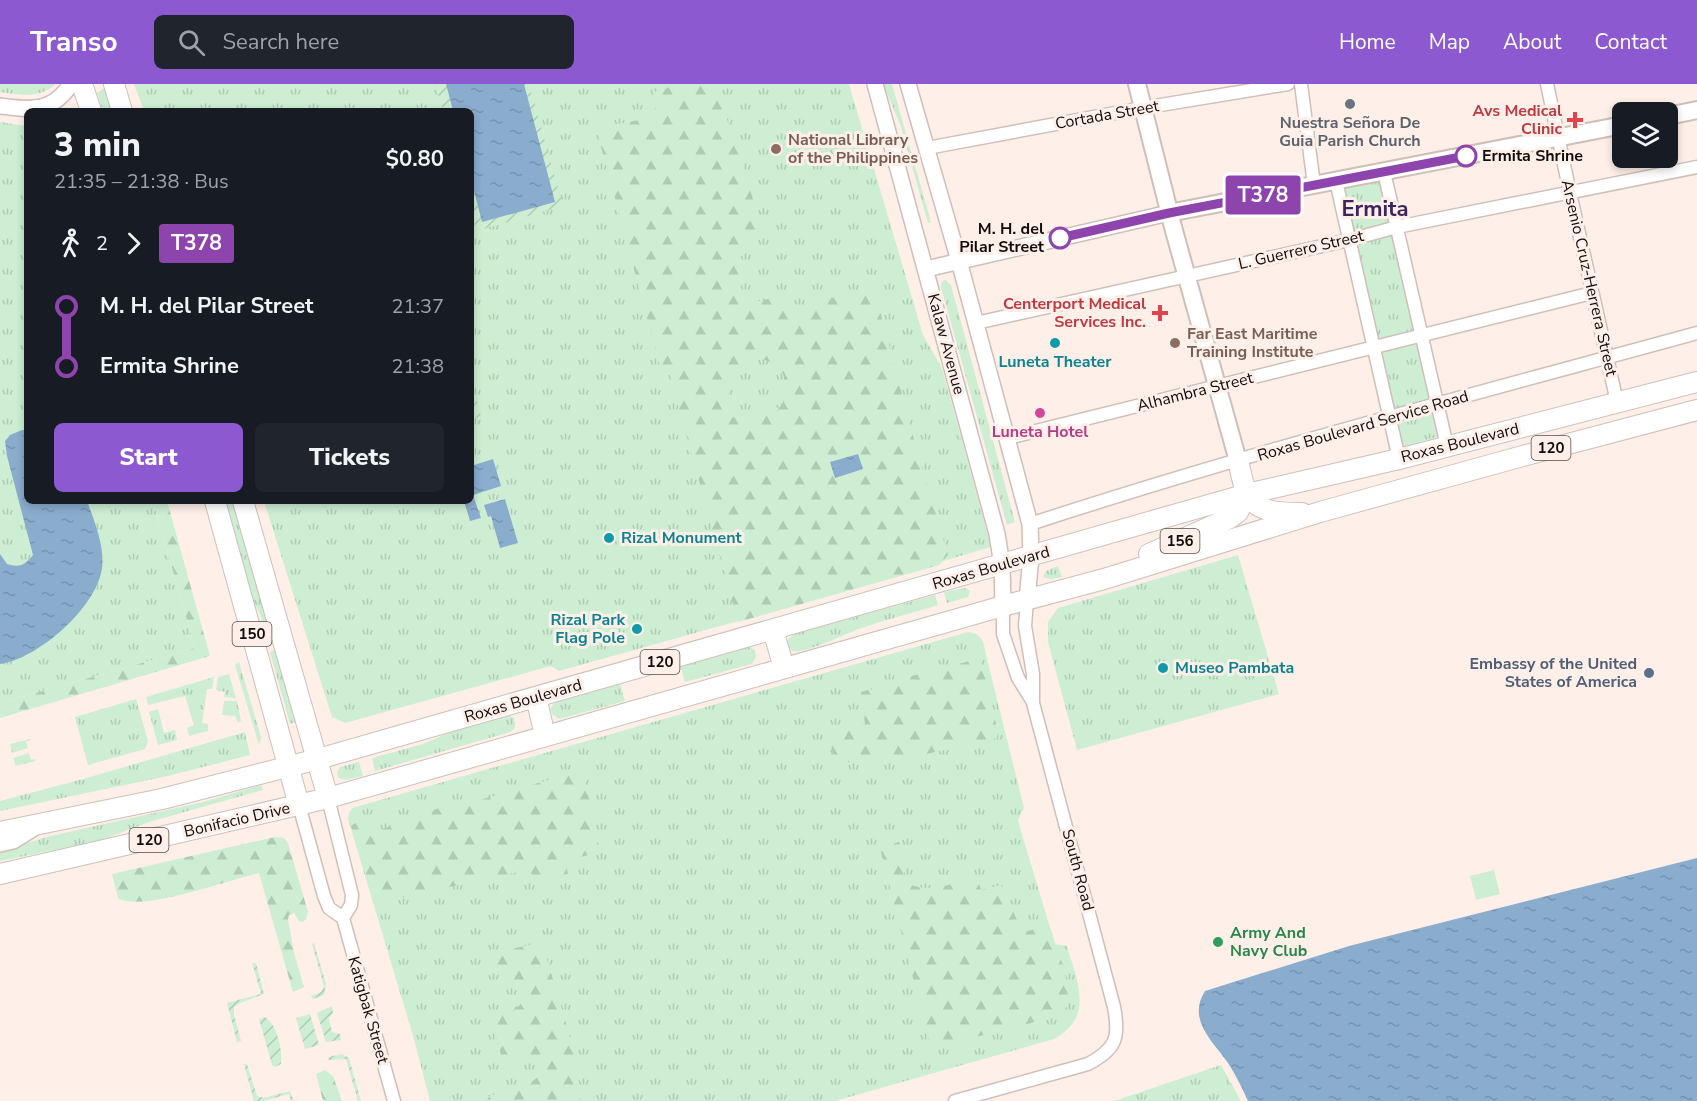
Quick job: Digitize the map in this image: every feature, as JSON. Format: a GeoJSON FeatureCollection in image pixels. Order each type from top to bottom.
{"type":"FeatureCollection","features":[{"type":"Feature","properties":{"kind":"main road"},"geometry":{"type":"LineString","coordinates":[[82,84],[90,108]]}},
{"type":"Feature","properties":{"kind":"main road"},"geometry":{"type":"LineString","coordinates":[[114,84],[121,108]]}},
{"type":"Feature","properties":{"kind":"main road"},"geometry":{"type":"LineString","coordinates":[[1137,84],[1169,213],[1247,494],[1252,501],[1272,511],[1320,512]]}},
{"type":"Feature","properties":{"kind":"main road"},"geometry":{"type":"LineString","coordinates":[[1678,114],[1697,110]]}},
{"type":"Feature","properties":{"kind":"main road"},"geometry":{"type":"LineString","coordinates":[[1169,213],[1612,126]]}},
{"type":"Feature","properties":{"kind":"main road","name":"Roxas Boulevard"},"geometry":{"type":"LineString","coordinates":[[288,767],[1247,494],[1399,459],[1697,382]]}},
{"type":"Feature","properties":{"kind":"main road","name":"Roxas Boulevard"},"geometry":{"type":"LineString","coordinates":[[298,805],[1104,579],[1320,512],[1697,410]]}},
{"type":"Feature","properties":{"kind":"main road","name":"156"},"geometry":{"type":"LineString","coordinates":[[1104,579],[1157,549],[1183,541],[1230,518],[1238,512],[1247,494]]}},
{"type":"Feature","properties":{"kind":"main road","name":"150"},"geometry":{"type":"LineString","coordinates":[[216,504],[298,805]]}},
{"type":"Feature","properties":{"kind":"main road","name":"150"},"geometry":{"type":"LineString","coordinates":[[244,504],[328,798]]}},
{"type":"Feature","properties":{"kind":"main road"},"geometry":{"type":"LineString","coordinates":[[773,630],[784,668]]}},
{"type":"Feature","properties":{"kind":"main road"},"geometry":{"type":"LineString","coordinates":[[256,650],[284,640]]}},
{"type":"Feature","properties":{"kind":"main road"},"geometry":{"type":"LineString","coordinates":[[536,698],[545,736]]}},
{"type":"Feature","properties":{"kind":"main road","name":"120"},"geometry":{"type":"LineString","coordinates":[[0,832],[162,799],[288,767]]}},
{"type":"Feature","properties":{"kind":"main road","name":"Bonifacio Drive"},"geometry":{"type":"LineString","coordinates":[[0,874],[298,805]]}},
{"type":"Feature","properties":{"kind":"street"},"geometry":{"type":"LineString","coordinates":[[44,108],[56,101],[71,84]]}},
{"type":"Feature","properties":{"kind":"street","name":"Kalaw Avenue"},"geometry":{"type":"LineString","coordinates":[[875,84],[994,523],[1002,565],[1003,606]]}},
{"type":"Feature","properties":{"kind":"street"},"geometry":{"type":"LineString","coordinates":[[908,84],[959,261],[1030,524],[1031,556],[1027,600]]}},
{"type":"Feature","properties":{"kind":"street","name":"Cortada Street"},"geometry":{"type":"LineString","coordinates":[[927,148],[1142,108],[1288,84]]}},
{"type":"Feature","properties":{"kind":"street"},"geometry":{"type":"LineString","coordinates":[[1301,84],[1314,185]]}},
{"type":"Feature","properties":{"kind":"street","name":"Arsenio Cruz-Herrera Street"},"geometry":{"type":"LineString","coordinates":[[1547,84],[1617,402]]}},
{"type":"Feature","properties":{"kind":"street"},"geometry":{"type":"LineString","coordinates":[[0,106],[24,108]]}},
{"type":"Feature","properties":{"kind":"street","name":"L. Guerrero Street"},"geometry":{"type":"LineString","coordinates":[[976,323],[1349,240],[1397,227],[1697,167]]}},
{"type":"Feature","properties":{"kind":"street"},"geometry":{"type":"LineString","coordinates":[[1384,172],[1447,446]]}},
{"type":"Feature","properties":{"kind":"street"},"geometry":{"type":"LineString","coordinates":[[1336,182],[1399,459]]}},
{"type":"Feature","properties":{"kind":"street"},"geometry":{"type":"LineString","coordinates":[[926,269],[1169,213]]}},
{"type":"Feature","properties":{"kind":"street","name":"Alhambra Street"},"geometry":{"type":"LineString","coordinates":[[1008,438],[1592,293]]}},
{"type":"Feature","properties":{"kind":"street","name":"Roxas Boulevard Service Road"},"geometry":{"type":"LineString","coordinates":[[1030,524],[1388,417],[1697,333]]}},
{"type":"Feature","properties":{"kind":"street","name":"South Road"},"geometry":{"type":"LineString","coordinates":[[955,1101],[1088,1064],[1101,1057],[1117,1037],[1118,1025],[1114,1007],[1033,703],[1033,674],[1025,626],[1027,600]]}},
{"type":"Feature","properties":{"kind":"street","name":"South Road"},"geometry":{"type":"LineString","coordinates":[[1003,606],[1003,634],[1018,678],[1033,703]]}},
{"type":"Feature","properties":{"kind":"street"},"geometry":{"type":"LineString","coordinates":[[328,798],[352,895],[351,904],[343,918]]}},
{"type":"Feature","properties":{"kind":"street","name":"Katigbak Street"},"geometry":{"type":"LineString","coordinates":[[298,805],[324,896],[330,908],[343,918],[394,1101]]}},
{"type":"Feature","properties":{"kind":"street"},"geometry":{"type":"LineString","coordinates":[[0,844],[13,841],[41,823]]}},
{"type":"Feature","properties":{"kind":"green space"},"geometry":{"type":"Polygon","coordinates":[[[0,84],[56,84],[43,92],[30,95],[0,92],[0,84]]]}},
{"type":"Feature","properties":{"kind":"green space"},"geometry":{"type":"Polygon","coordinates":[[[134,84],[849,84],[923,335],[942,368],[991,547],[943,561],[939,565],[559,671],[551,666],[345,723],[332,717],[265,504],[474,504],[474,108],[143,108],[134,84]]]}},
{"type":"Feature","properties":{"kind":"green space"},"geometry":{"type":"Polygon","coordinates":[[[435,84],[529,84],[563,206],[476,231],[474,223],[474,108],[442,108],[435,84]]]}},
{"type":"Feature","properties":{"kind":"green space"},"geometry":{"type":"Polygon","coordinates":[[[668,84],[715,84],[760,224],[756,241],[750,250],[735,260],[745,304],[782,296],[785,309],[874,288],[913,436],[948,555],[939,565],[738,622],[667,365],[660,366],[596,128],[639,120],[656,114],[653,92],[668,88],[668,84]],[[760,359],[744,361],[734,370],[725,413],[739,419],[746,419],[782,406],[785,389],[784,376],[781,370],[760,359]]]}},
{"type":"Feature","properties":{"kind":"green space"},"geometry":{"type":"Polygon","coordinates":[[[883,84],[892,84],[931,222],[928,223],[901,127],[883,84]]]}},
{"type":"Feature","properties":{"kind":"green space"},"geometry":{"type":"Polygon","coordinates":[[[106,87],[113,108],[102,108],[97,93],[106,87]]]}},
{"type":"Feature","properties":{"kind":"green space"},"geometry":{"type":"Polygon","coordinates":[[[0,122],[24,126],[24,504],[154,504],[195,648],[0,703],[0,122]]]}},
{"type":"Feature","properties":{"kind":"green space"},"geometry":{"type":"Polygon","coordinates":[[[1379,169],[1437,437],[1402,447],[1340,177],[1379,169]]]}},
{"type":"Feature","properties":{"kind":"green space"},"geometry":{"type":"Polygon","coordinates":[[[946,280],[951,285],[1015,522],[1007,525],[941,287],[942,281],[946,280]]]}},
{"type":"Feature","properties":{"kind":"green space"},"geometry":{"type":"Polygon","coordinates":[[[474,392],[481,416],[474,418],[474,392]]]}},
{"type":"Feature","properties":{"kind":"green space"},"geometry":{"type":"Polygon","coordinates":[[[154,504],[168,504],[210,656],[0,718],[0,703],[195,648],[154,504]]]}},
{"type":"Feature","properties":{"kind":"green space"},"geometry":{"type":"Polygon","coordinates":[[[222,504],[233,504],[273,638],[267,639],[260,614],[252,598],[222,504]]]}},
{"type":"Feature","properties":{"kind":"green space","name":"Museo Pambata"},"geometry":{"type":"Polygon","coordinates":[[[1238,555],[1279,694],[1077,750],[1048,642],[1048,622],[1058,608],[1238,555]]]}},
{"type":"Feature","properties":{"kind":"green space"},"geometry":{"type":"Polygon","coordinates":[[[1058,566],[1062,577],[1051,579],[1043,577],[1046,571],[1058,566]]]}},
{"type":"Feature","properties":{"kind":"green space"},"geometry":{"type":"Polygon","coordinates":[[[965,588],[970,591],[968,597],[947,603],[944,592],[965,588]]]}},
{"type":"Feature","properties":{"kind":"green space"},"geometry":{"type":"Polygon","coordinates":[[[935,595],[938,605],[871,625],[807,649],[792,651],[788,647],[788,640],[794,634],[935,595]]]}},
{"type":"Feature","properties":{"kind":"green space"},"geometry":{"type":"Polygon","coordinates":[[[968,632],[980,637],[983,643],[1024,808],[1018,820],[1023,838],[1055,944],[1067,946],[1075,972],[1080,997],[1079,1009],[1075,1020],[1067,1030],[1054,1039],[835,1101],[430,1101],[414,1039],[348,819],[352,808],[968,632]]]}},
{"type":"Feature","properties":{"kind":"green space"},"geometry":{"type":"Polygon","coordinates":[[[749,647],[755,650],[756,657],[752,664],[685,682],[680,666],[749,647]]]}},
{"type":"Feature","properties":{"kind":"green space"},"geometry":{"type":"Polygon","coordinates":[[[275,650],[296,722],[290,724],[270,652],[275,650]]]}},
{"type":"Feature","properties":{"kind":"green space"},"geometry":{"type":"Polygon","coordinates":[[[980,657],[998,732],[997,738],[909,758],[893,757],[842,763],[833,754],[831,733],[865,724],[860,692],[891,685],[912,676],[980,657]]]}},
{"type":"Feature","properties":{"kind":"green space"},"geometry":{"type":"Polygon","coordinates":[[[239,662],[261,737],[259,745],[235,665],[239,662]]]}},
{"type":"Feature","properties":{"kind":"green space"},"geometry":{"type":"Polygon","coordinates":[[[229,674],[236,698],[224,697],[225,692],[216,690],[218,677],[229,674]]]}},
{"type":"Feature","properties":{"kind":"green space"},"geometry":{"type":"Polygon","coordinates":[[[214,677],[212,689],[207,689],[202,723],[208,724],[208,731],[189,736],[187,728],[194,725],[185,696],[148,705],[146,697],[214,677]]]}},
{"type":"Feature","properties":{"kind":"green space"},"geometry":{"type":"Polygon","coordinates":[[[620,684],[625,701],[559,719],[552,714],[550,709],[554,703],[620,684]]]}},
{"type":"Feature","properties":{"kind":"green space"},"geometry":{"type":"Polygon","coordinates":[[[136,699],[148,741],[145,749],[88,765],[75,717],[136,699]]]}},
{"type":"Feature","properties":{"kind":"green space"},"geometry":{"type":"Polygon","coordinates":[[[224,701],[237,701],[241,721],[238,723],[235,716],[222,715],[224,701]]]}},
{"type":"Feature","properties":{"kind":"green space"},"geometry":{"type":"Polygon","coordinates":[[[158,709],[164,733],[175,730],[177,740],[158,745],[149,712],[158,709]]]}},
{"type":"Feature","properties":{"kind":"green space"},"geometry":{"type":"Polygon","coordinates":[[[508,715],[514,718],[515,728],[510,732],[375,771],[372,758],[423,744],[455,730],[508,715]]]}},
{"type":"Feature","properties":{"kind":"green space"},"geometry":{"type":"Polygon","coordinates":[[[245,732],[250,755],[168,776],[0,811],[0,801],[245,732]]]}},
{"type":"Feature","properties":{"kind":"green space"},"geometry":{"type":"Polygon","coordinates":[[[30,739],[26,742],[28,748],[12,753],[10,744],[30,739]]]}},
{"type":"Feature","properties":{"kind":"green space"},"geometry":{"type":"Polygon","coordinates":[[[29,753],[31,760],[36,761],[16,766],[13,758],[29,753]]]}},
{"type":"Feature","properties":{"kind":"green space"},"geometry":{"type":"Polygon","coordinates":[[[359,762],[363,776],[346,780],[339,778],[337,773],[340,767],[359,762]]]}},
{"type":"Feature","properties":{"kind":"green space"},"geometry":{"type":"Polygon","coordinates":[[[583,770],[600,852],[565,861],[568,874],[539,882],[528,870],[375,903],[351,826],[357,822],[368,820],[372,830],[377,831],[442,807],[469,803],[583,770]]]}},
{"type":"Feature","properties":{"kind":"green space"},"geometry":{"type":"Polygon","coordinates":[[[261,785],[263,790],[149,822],[99,841],[0,861],[0,852],[46,837],[203,802],[261,785]]]}},
{"type":"Feature","properties":{"kind":"green space"},"geometry":{"type":"Polygon","coordinates":[[[275,837],[284,838],[288,843],[308,912],[303,922],[299,921],[294,913],[289,915],[288,919],[294,953],[304,987],[293,992],[259,873],[165,898],[129,901],[118,898],[112,874],[275,837]]]}},
{"type":"Feature","properties":{"kind":"green space"},"geometry":{"type":"Polygon","coordinates":[[[899,842],[907,867],[903,875],[904,881],[922,888],[931,888],[977,876],[981,890],[1001,885],[1017,920],[1028,931],[1049,925],[1067,983],[1068,995],[1062,1015],[936,1047],[930,1045],[880,848],[899,842]]]}},
{"type":"Feature","properties":{"kind":"green space"},"geometry":{"type":"Polygon","coordinates":[[[1494,870],[1500,894],[1476,900],[1470,876],[1494,870]]]}},
{"type":"Feature","properties":{"kind":"green space"},"geometry":{"type":"Polygon","coordinates":[[[314,943],[326,984],[324,995],[313,999],[311,996],[321,992],[324,986],[312,944],[314,943]]]}},
{"type":"Feature","properties":{"kind":"green space"},"geometry":{"type":"Polygon","coordinates":[[[535,944],[542,948],[547,959],[563,1011],[576,1065],[581,1101],[486,1101],[490,1096],[529,1084],[535,1080],[545,1066],[540,1058],[526,1055],[503,1061],[490,1018],[499,1010],[519,1006],[524,999],[519,988],[511,986],[493,967],[494,955],[535,944]]]}},
{"type":"Feature","properties":{"kind":"green space"},"geometry":{"type":"Polygon","coordinates":[[[252,963],[256,963],[264,994],[234,1007],[241,1041],[237,1042],[227,1003],[261,994],[252,963]]]}},
{"type":"Feature","properties":{"kind":"green space"},"geometry":{"type":"Polygon","coordinates":[[[332,1006],[333,1013],[329,1018],[332,1032],[340,1034],[341,1040],[326,1042],[317,1013],[332,1006]]]}},
{"type":"Feature","properties":{"kind":"green space"},"geometry":{"type":"Polygon","coordinates":[[[310,1014],[319,1045],[305,1049],[296,1018],[310,1014]]]}},
{"type":"Feature","properties":{"kind":"green space"},"geometry":{"type":"Polygon","coordinates":[[[265,1017],[273,1025],[280,1045],[281,1064],[275,1067],[272,1065],[259,1019],[265,1017]]]}},
{"type":"Feature","properties":{"kind":"green space"},"geometry":{"type":"Polygon","coordinates":[[[342,1054],[349,1058],[361,1101],[358,1101],[346,1059],[329,1060],[328,1057],[342,1054]]]}},
{"type":"Feature","properties":{"kind":"green space"},"geometry":{"type":"Polygon","coordinates":[[[244,1064],[247,1064],[257,1096],[264,1098],[290,1091],[294,1101],[291,1101],[289,1094],[264,1101],[254,1101],[244,1064]]]}},
{"type":"Feature","properties":{"kind":"green space"},"geometry":{"type":"Polygon","coordinates":[[[1221,1065],[1241,1101],[1113,1101],[1117,1100],[1221,1065]]]}},
{"type":"Feature","properties":{"kind":"green space"},"geometry":{"type":"Polygon","coordinates":[[[325,1070],[333,1076],[342,1101],[323,1101],[316,1074],[325,1070]]]}},
{"type":"Feature","properties":{"kind":"water"},"geometry":{"type":"Polygon","coordinates":[[[446,84],[524,84],[555,202],[482,222],[474,191],[474,108],[452,108],[446,84]]]}},
{"type":"Feature","properties":{"kind":"water"},"geometry":{"type":"Polygon","coordinates":[[[24,430],[24,504],[88,504],[96,525],[103,560],[98,583],[78,614],[48,642],[15,660],[0,664],[0,554],[7,564],[15,566],[25,563],[33,555],[7,456],[5,441],[10,435],[24,430]]]}},
{"type":"Feature","properties":{"kind":"water"},"geometry":{"type":"Polygon","coordinates":[[[858,454],[863,469],[835,478],[830,462],[858,454]]]}},
{"type":"Feature","properties":{"kind":"water"},"geometry":{"type":"Polygon","coordinates":[[[493,459],[501,486],[474,495],[474,465],[493,459]]]}},
{"type":"Feature","properties":{"kind":"water"},"geometry":{"type":"Polygon","coordinates":[[[474,498],[481,518],[470,521],[465,504],[474,504],[474,498]]]}},
{"type":"Feature","properties":{"kind":"water"},"geometry":{"type":"Polygon","coordinates":[[[505,499],[518,543],[500,548],[491,516],[488,517],[484,505],[505,499]]]}},
{"type":"Feature","properties":{"kind":"water"},"geometry":{"type":"Polygon","coordinates":[[[1697,858],[1697,1101],[1248,1101],[1231,1068],[1209,1038],[1200,1020],[1200,1001],[1205,991],[1349,946],[1697,858]]]}},
{"type":"Feature","properties":{"kind":"bus line","name":"T378"},"geometry":{"type":"LineString","coordinates":[[1060,238],[1169,213],[1466,156]]}},
{"type":"Feature","properties":{"kind":"place","name":"Nuestra Señora De Guia Parish Church"},"geometry":{"type":"Point","coordinates":[1350,104]}},
{"type":"Feature","properties":{"kind":"place","name":"Avs Medical Clinic"},"geometry":{"type":"Point","coordinates":[1575,120]}},
{"type":"Feature","properties":{"kind":"place","name":"National Library of the Philippines"},"geometry":{"type":"Point","coordinates":[776,149]}},
{"type":"Feature","properties":{"kind":"place","name":"Ermita Shrine"},"geometry":{"type":"Point","coordinates":[1466,156]}},
{"type":"Feature","properties":{"kind":"place","name":"M. H. del Pilar Street"},"geometry":{"type":"Point","coordinates":[1060,238]}},
{"type":"Feature","properties":{"kind":"place","name":"Centerport Medical Services Inc."},"geometry":{"type":"Point","coordinates":[1160,313]}},
{"type":"Feature","properties":{"kind":"place","name":"Luneta Theater"},"geometry":{"type":"Point","coordinates":[1055,343]}},
{"type":"Feature","properties":{"kind":"place","name":"Far East Maritime Training Institute"},"geometry":{"type":"Point","coordinates":[1175,343]}},
{"type":"Feature","properties":{"kind":"place","name":"Luneta Hotel"},"geometry":{"type":"Point","coordinates":[1040,413]}},
{"type":"Feature","properties":{"kind":"place","name":"Rizal Monument"},"geometry":{"type":"Point","coordinates":[609,538]}},
{"type":"Feature","properties":{"kind":"place","name":"Rizal Park Flag Pole"},"geometry":{"type":"Point","coordinates":[637,629]}},
{"type":"Feature","properties":{"kind":"place","name":"Museo Pambata"},"geometry":{"type":"Point","coordinates":[1163,668]}},
{"type":"Feature","properties":{"kind":"place","name":"Embassy of the United States of America"},"geometry":{"type":"Point","coordinates":[1649,673]}},
{"type":"Feature","properties":{"kind":"place","name":"Army And Navy Club"},"geometry":{"type":"Point","coordinates":[1218,942]}},
{"type":"Feature","properties":{"kind":"district","name":"Ermita"},"geometry":{"type":"Point","coordinates":[1375,209]}}]}
